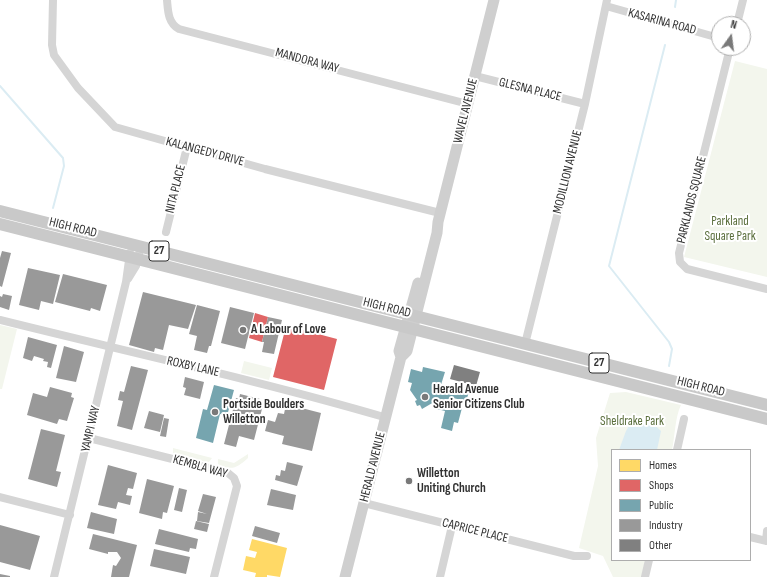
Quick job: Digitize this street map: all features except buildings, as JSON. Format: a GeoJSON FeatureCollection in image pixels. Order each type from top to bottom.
{"type":"FeatureCollection","features":[{"type":"Feature","properties":{"kind":"main road","name":"HIGH ROAD"},"geometry":{"type":"LineString","coordinates":[[0,211],[767,405]]}},
{"type":"Feature","properties":{"kind":"main road","name":"HIGH ROAD"},"geometry":{"type":"LineString","coordinates":[[0,224],[767,418]]}},
{"type":"Feature","properties":{"kind":"street","name":"KALANGEDY DRIVE"},"geometry":{"type":"LineString","coordinates":[[53,0],[52,45],[54,55],[78,88],[111,123],[122,130],[439,217]]}},
{"type":"Feature","properties":{"kind":"street","name":"MANDORA WAY"},"geometry":{"type":"LineString","coordinates":[[167,0],[170,20],[174,26],[179,28],[468,104]]}},
{"type":"Feature","properties":{"kind":"street","name":"WAVEL AVENUE"},"geometry":{"type":"LineString","coordinates":[[412,316],[432,231],[439,217],[494,0]]}},
{"type":"Feature","properties":{"kind":"street"},"geometry":{"type":"LineString","coordinates":[[739,16],[743,0]]}},
{"type":"Feature","properties":{"kind":"street","name":"KASARINA ROAD"},"geometry":{"type":"LineString","coordinates":[[606,3],[711,36]]}},
{"type":"Feature","properties":{"kind":"street","name":"MODILLION AVENUE"},"geometry":{"type":"LineString","coordinates":[[525,344],[585,104],[606,3]]}},
{"type":"Feature","properties":{"kind":"street","name":"PARKLANDS SQUARE"},"geometry":{"type":"LineString","coordinates":[[728,56],[679,253],[680,262],[687,268],[767,289]]}},
{"type":"Feature","properties":{"kind":"street","name":"GLESNA PLACE"},"geometry":{"type":"LineString","coordinates":[[475,76],[585,104]]}},
{"type":"Feature","properties":{"kind":"street","name":"NITA PLACE"},"geometry":{"type":"LineString","coordinates":[[166,232],[187,147]]}},
{"type":"Feature","properties":{"kind":"street","name":"YAMPI WAY"},"geometry":{"type":"LineString","coordinates":[[54,577],[126,282],[136,266],[133,258],[136,245]]}},
{"type":"Feature","properties":{"kind":"street","name":"HERALD AVENUE"},"geometry":{"type":"LineString","coordinates":[[345,577],[384,417],[401,356],[407,351],[409,328],[412,316]]}},
{"type":"Feature","properties":{"kind":"street","name":"ROXBY LANE"},"geometry":{"type":"LineString","coordinates":[[0,320],[109,348],[210,370],[327,400],[384,417]]}},
{"type":"Feature","properties":{"kind":"street"},"geometry":{"type":"LineString","coordinates":[[677,449],[684,419]]}},
{"type":"Feature","properties":{"kind":"street","name":"KEMBLA WAY"},"geometry":{"type":"LineString","coordinates":[[89,438],[228,473],[234,478],[237,486],[214,577]]}},
{"type":"Feature","properties":{"kind":"street"},"geometry":{"type":"LineString","coordinates":[[0,497],[70,515]]}},
{"type":"Feature","properties":{"kind":"street","name":"CAPRICE PLACE"},"geometry":{"type":"LineString","coordinates":[[364,503],[574,556],[587,556]]}},
{"type":"Feature","properties":{"kind":"street"},"geometry":{"type":"LineString","coordinates":[[440,577],[452,526]]}},
{"type":"Feature","properties":{"kind":"street"},"geometry":{"type":"LineString","coordinates":[[751,537],[766,541],[767,531]]}},
{"type":"Feature","properties":{"kind":"street"},"geometry":{"type":"LineString","coordinates":[[645,577],[649,561]]}},
{"type":"Feature","properties":{"kind":"green space","name":"Parkland Square Park"},"geometry":{"type":"Polygon","coordinates":[[[735,61],[767,69],[767,277],[684,257],[735,61]]]}},
{"type":"Feature","properties":{"kind":"green space"},"geometry":{"type":"Polygon","coordinates":[[[0,325],[17,329],[2,389],[0,389],[0,325]]]}},
{"type":"Feature","properties":{"kind":"green space"},"geometry":{"type":"Polygon","coordinates":[[[244,361],[272,368],[269,380],[241,373],[244,361]]]}},
{"type":"Feature","properties":{"kind":"green space","name":"Sheldrake Park"},"geometry":{"type":"Polygon","coordinates":[[[626,392],[681,405],[676,421],[672,449],[611,449],[611,561],[645,561],[642,577],[613,577],[603,556],[579,548],[598,466],[596,438],[610,393],[626,392]]]}},
{"type":"Feature","properties":{"kind":"green space"},"geometry":{"type":"Polygon","coordinates":[[[173,448],[212,458],[209,462],[206,462],[173,453],[173,448]]]}},
{"type":"Feature","properties":{"kind":"green space"},"geometry":{"type":"Polygon","coordinates":[[[248,454],[248,458],[241,464],[231,468],[218,464],[218,459],[234,463],[248,454]]]}},
{"type":"Feature","properties":{"kind":"shaded area"},"geometry":{"type":"Polygon","coordinates":[[[633,419],[649,420],[661,431],[657,449],[619,449],[626,431],[633,419]]]}},
{"type":"Feature","properties":{"kind":"waterway"},"geometry":{"type":"LineString","coordinates":[[675,7],[676,0]]}},
{"type":"Feature","properties":{"kind":"waterway"},"geometry":{"type":"LineString","coordinates":[[665,45],[609,266],[669,342],[672,349],[669,366]]}},
{"type":"Feature","properties":{"kind":"waterway"},"geometry":{"type":"LineString","coordinates":[[0,86],[63,158],[64,166],[53,208]]}},
{"type":"Feature","properties":{"kind":"place","name":"A Labour of Love"},"geometry":{"type":"Point","coordinates":[243,330]}},
{"type":"Feature","properties":{"kind":"place","name":"Herald Avenue Senior Citizens Club"},"geometry":{"type":"Point","coordinates":[425,397]}},
{"type":"Feature","properties":{"kind":"place","name":"Portside Boulders Willetton"},"geometry":{"type":"Point","coordinates":[215,412]}},
{"type":"Feature","properties":{"kind":"place","name":"Willetton Uniting Church"},"geometry":{"type":"Point","coordinates":[409,481]}}]}
